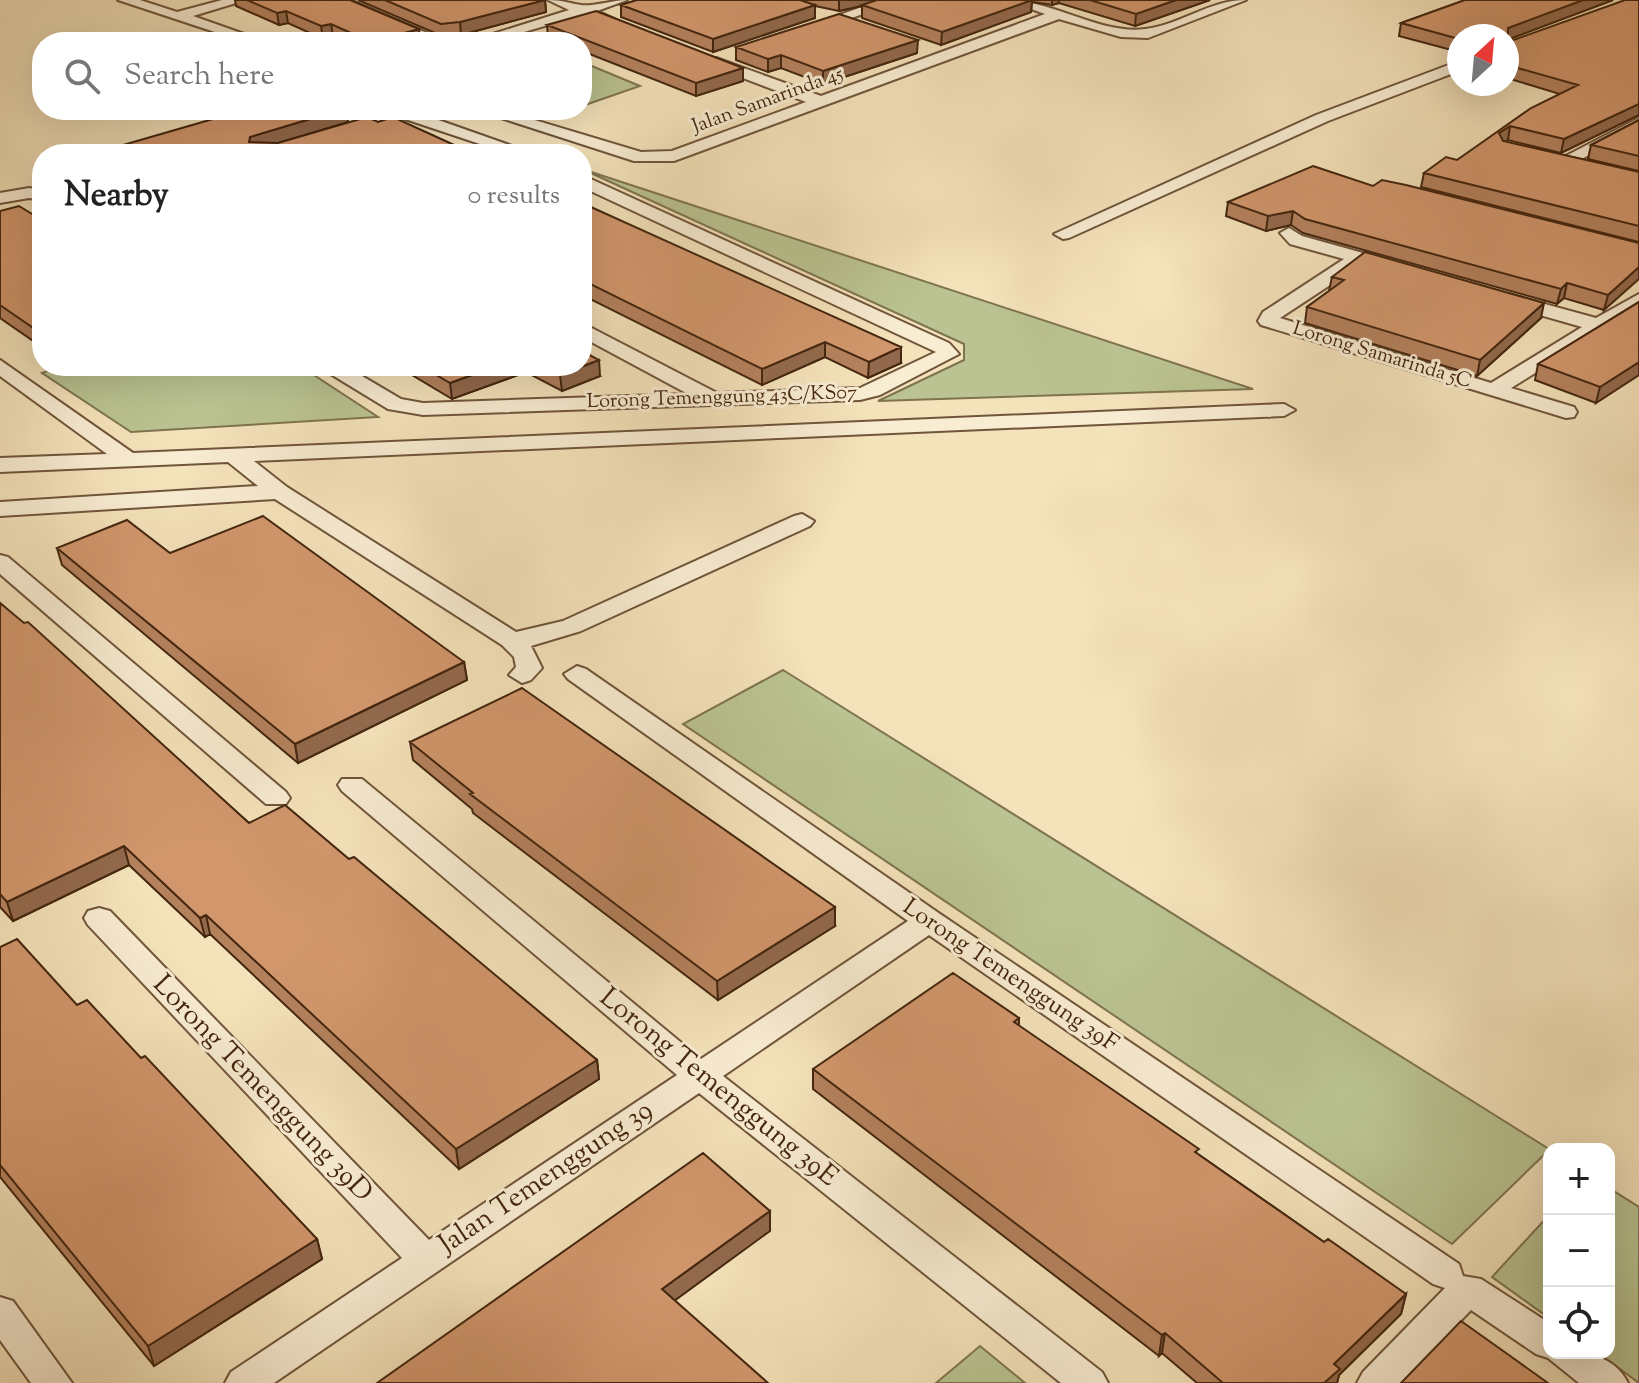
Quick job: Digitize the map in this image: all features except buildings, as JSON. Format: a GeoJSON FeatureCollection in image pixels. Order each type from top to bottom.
{"type":"FeatureCollection","features":[{"type":"Feature","properties":{"kind":"street"},"geometry":{"type":"LineString","coordinates":[[125,0],[228,32]]}},
{"type":"Feature","properties":{"kind":"street"},"geometry":{"type":"LineString","coordinates":[[177,16],[239,0]]}},
{"type":"Feature","properties":{"kind":"street"},"geometry":{"type":"LineString","coordinates":[[338,0],[416,32]]}},
{"type":"Feature","properties":{"kind":"street"},"geometry":{"type":"LineString","coordinates":[[555,0],[636,31]]}},
{"type":"Feature","properties":{"kind":"street"},"geometry":{"type":"LineString","coordinates":[[508,32],[620,0]]}},
{"type":"Feature","properties":{"kind":"street"},"geometry":{"type":"LineString","coordinates":[[796,33],[895,0]]}},
{"type":"Feature","properties":{"kind":"street"},"geometry":{"type":"LineString","coordinates":[[1013,0],[1121,33],[1148,34],[1227,1]]}},
{"type":"Feature","properties":{"kind":"street"},"geometry":{"type":"LineString","coordinates":[[811,9],[866,28]]}},
{"type":"Feature","properties":{"kind":"street","name":"Jalan Samarinda 45"},"geometry":{"type":"LineString","coordinates":[[517,120],[640,157],[674,156],[1059,14]]}},
{"type":"Feature","properties":{"kind":"street"},"geometry":{"type":"LineString","coordinates":[[920,45],[946,54]]}},
{"type":"Feature","properties":{"kind":"street"},"geometry":{"type":"LineString","coordinates":[[739,51],[704,58],[824,103]]}},
{"type":"Feature","properties":{"kind":"street"},"geometry":{"type":"LineString","coordinates":[[1063,234],[1322,118],[1447,71]]}},
{"type":"Feature","properties":{"kind":"street"},"geometry":{"type":"LineString","coordinates":[[319,137],[378,120]]}},
{"type":"Feature","properties":{"kind":"street"},"geometry":{"type":"LineString","coordinates":[[424,120],[497,144]]}},
{"type":"Feature","properties":{"kind":"street"},"geometry":{"type":"LineString","coordinates":[[1595,168],[1558,159],[1639,123]]}},
{"type":"Feature","properties":{"kind":"street","name":"Lorong Temenggung 43C/KS07"},"geometry":{"type":"LineString","coordinates":[[349,376],[406,408],[860,394],[949,354],[942,347],[592,185]]}},
{"type":"Feature","properties":{"kind":"street"},"geometry":{"type":"LineString","coordinates":[[0,198],[32,193]]}},
{"type":"Feature","properties":{"kind":"street"},"geometry":{"type":"LineString","coordinates":[[1289,233],[1296,240],[1390,266]]}},
{"type":"Feature","properties":{"kind":"street","name":"Lorong Samarinda 5C"},"geometry":{"type":"LineString","coordinates":[[1359,258],[1270,316],[1269,322],[1566,412]]}},
{"type":"Feature","properties":{"kind":"street"},"geometry":{"type":"LineString","coordinates":[[1495,296],[1601,326]]}},
{"type":"Feature","properties":{"kind":"street"},"geometry":{"type":"LineString","coordinates":[[1494,390],[1639,300]]}},
{"type":"Feature","properties":{"kind":"street"},"geometry":{"type":"LineString","coordinates":[[592,334],[713,398]]}},
{"type":"Feature","properties":{"kind":"street"},"geometry":{"type":"LineString","coordinates":[[0,366],[128,459]]}},
{"type":"Feature","properties":{"kind":"street"},"geometry":{"type":"LineString","coordinates":[[0,465],[1284,410]]}},
{"type":"Feature","properties":{"kind":"street"},"geometry":{"type":"LineString","coordinates":[[233,455],[279,492],[511,640],[526,655],[529,668],[522,675]]}},
{"type":"Feature","properties":{"kind":"street"},"geometry":{"type":"LineString","coordinates":[[0,509],[279,492]]}},
{"type":"Feature","properties":{"kind":"street"},"geometry":{"type":"LineString","coordinates":[[511,640],[530,639],[572,626],[802,521]]}},
{"type":"Feature","properties":{"kind":"street"},"geometry":{"type":"LineString","coordinates":[[0,562],[276,798]]}},
{"type":"Feature","properties":{"kind":"street","name":"Lorong Temenggung 39F"},"geometry":{"type":"LineString","coordinates":[[577,674],[929,921],[1543,1339]]}},
{"type":"Feature","properties":{"kind":"street","name":"Lorong Temenggung 39E"},"geometry":{"type":"LineString","coordinates":[[352,785],[699,1075],[1089,1383]]}},
{"type":"Feature","properties":{"kind":"street","name":"Lorong Temenggung 39D"},"geometry":{"type":"LineString","coordinates":[[99,918],[426,1260]]}},
{"type":"Feature","properties":{"kind":"street","name":"Jalan Temenggung 39"},"geometry":{"type":"LineString","coordinates":[[244,1383],[929,921]]}},
{"type":"Feature","properties":{"kind":"street"},"geometry":{"type":"LineString","coordinates":[[1376,1383],[1457,1281]]}},
{"type":"Feature","properties":{"kind":"street"},"geometry":{"type":"LineString","coordinates":[[0,1312],[53,1383]]}},
{"type":"Feature","properties":{"kind":"street"},"geometry":{"type":"LineString","coordinates":[[1573,1359],[1609,1383]]}},
{"type":"Feature","properties":{"kind":"green space"},"geometry":{"type":"Polygon","coordinates":[[[592,66],[640,86],[592,103],[592,66]]]}},
{"type":"Feature","properties":{"kind":"green space"},"geometry":{"type":"Polygon","coordinates":[[[592,172],[1253,389],[878,401],[964,360],[964,344],[592,172]]]}},
{"type":"Feature","properties":{"kind":"green space"},"geometry":{"type":"Polygon","coordinates":[[[47,376],[315,376],[378,417],[131,432],[47,376]]]}},
{"type":"Feature","properties":{"kind":"green space"},"geometry":{"type":"Polygon","coordinates":[[[783,670],[1543,1145],[1543,1156],[1452,1244],[683,724],[783,670]]]}},
{"type":"Feature","properties":{"kind":"green space"},"geometry":{"type":"Polygon","coordinates":[[[1615,1192],[1639,1207],[1639,1383],[1606,1359],[1615,1359],[1615,1192]]]}},
{"type":"Feature","properties":{"kind":"green space"},"geometry":{"type":"Polygon","coordinates":[[[1543,1222],[1543,1314],[1492,1277],[1543,1222]]]}},
{"type":"Feature","properties":{"kind":"green space"},"geometry":{"type":"Polygon","coordinates":[[[980,1346],[1025,1383],[936,1383],[980,1346]]]}}]}
